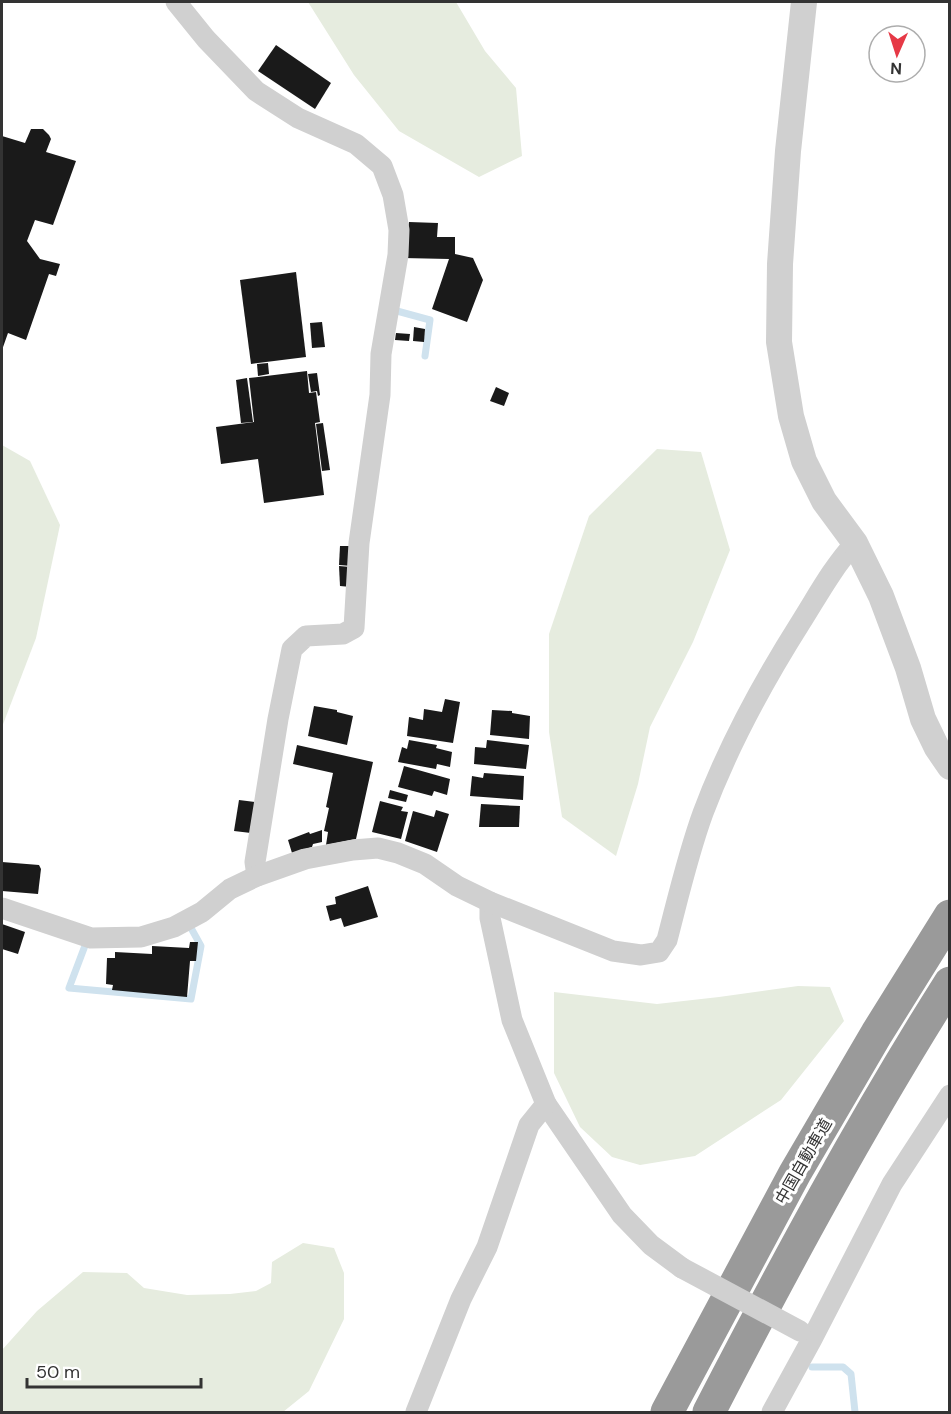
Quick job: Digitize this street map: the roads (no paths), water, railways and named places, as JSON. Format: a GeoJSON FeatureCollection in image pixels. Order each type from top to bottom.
{"type":"FeatureCollection","features":[{"type":"Feature","properties":{"kind":"highway","name":"中国自動車道"},"geometry":{"type":"LineString","coordinates":[[668,1413],[795,1173],[950,916]]}},
{"type":"Feature","properties":{"kind":"highway"},"geometry":{"type":"LineString","coordinates":[[709,1413],[831,1184],[907,1050],[950,983]]}},
{"type":"Feature","properties":{"kind":"street"},"geometry":{"type":"LineString","coordinates":[[176,2],[206,39],[256,91],[298,118],[356,144],[382,166],[393,195],[399,230],[398,255],[381,354],[380,395],[359,543],[354,628],[343,634],[306,636],[292,649],[278,719],[255,862],[256,876]]}},
{"type":"Feature","properties":{"kind":"street"},"geometry":{"type":"LineString","coordinates":[[804,2],[788,151],[780,264],[779,342],[791,416],[804,460],[825,501],[855,543],[881,596],[908,668],[923,719],[950,767]]}},
{"type":"Feature","properties":{"kind":"street"},"geometry":{"type":"LineString","coordinates":[[2,908],[91,938],[141,937],[174,927],[202,912],[230,889],[256,876],[305,859],[353,849],[378,848],[425,864],[457,886],[490,902],[614,951],[641,955],[658,952],[667,940],[703,812],[732,745],[782,651],[841,559],[855,543]]}},
{"type":"Feature","properties":{"kind":"street"},"geometry":{"type":"LineString","coordinates":[[490,902],[490,918],[512,1020],[546,1104],[622,1215],[651,1245],[682,1268],[806,1335]]}},
{"type":"Feature","properties":{"kind":"street"},"geometry":{"type":"LineString","coordinates":[[772,1413],[806,1335],[892,1184],[950,1095]]}},
{"type":"Feature","properties":{"kind":"street"},"geometry":{"type":"LineString","coordinates":[[416,1413],[460,1299],[487,1247],[529,1125],[546,1104]]}},
{"type":"Feature","properties":{"kind":"waterway"},"geometry":{"type":"LineString","coordinates":[[397,311],[430,320],[425,356]]}},
{"type":"Feature","properties":{"kind":"waterway"},"geometry":{"type":"LineString","coordinates":[[86,943],[69,988],[191,999],[201,946],[191,928]]}},
{"type":"Feature","properties":{"kind":"waterway"},"geometry":{"type":"LineString","coordinates":[[812,1367],[843,1367],[851,1374],[855,1412]]}}]}
